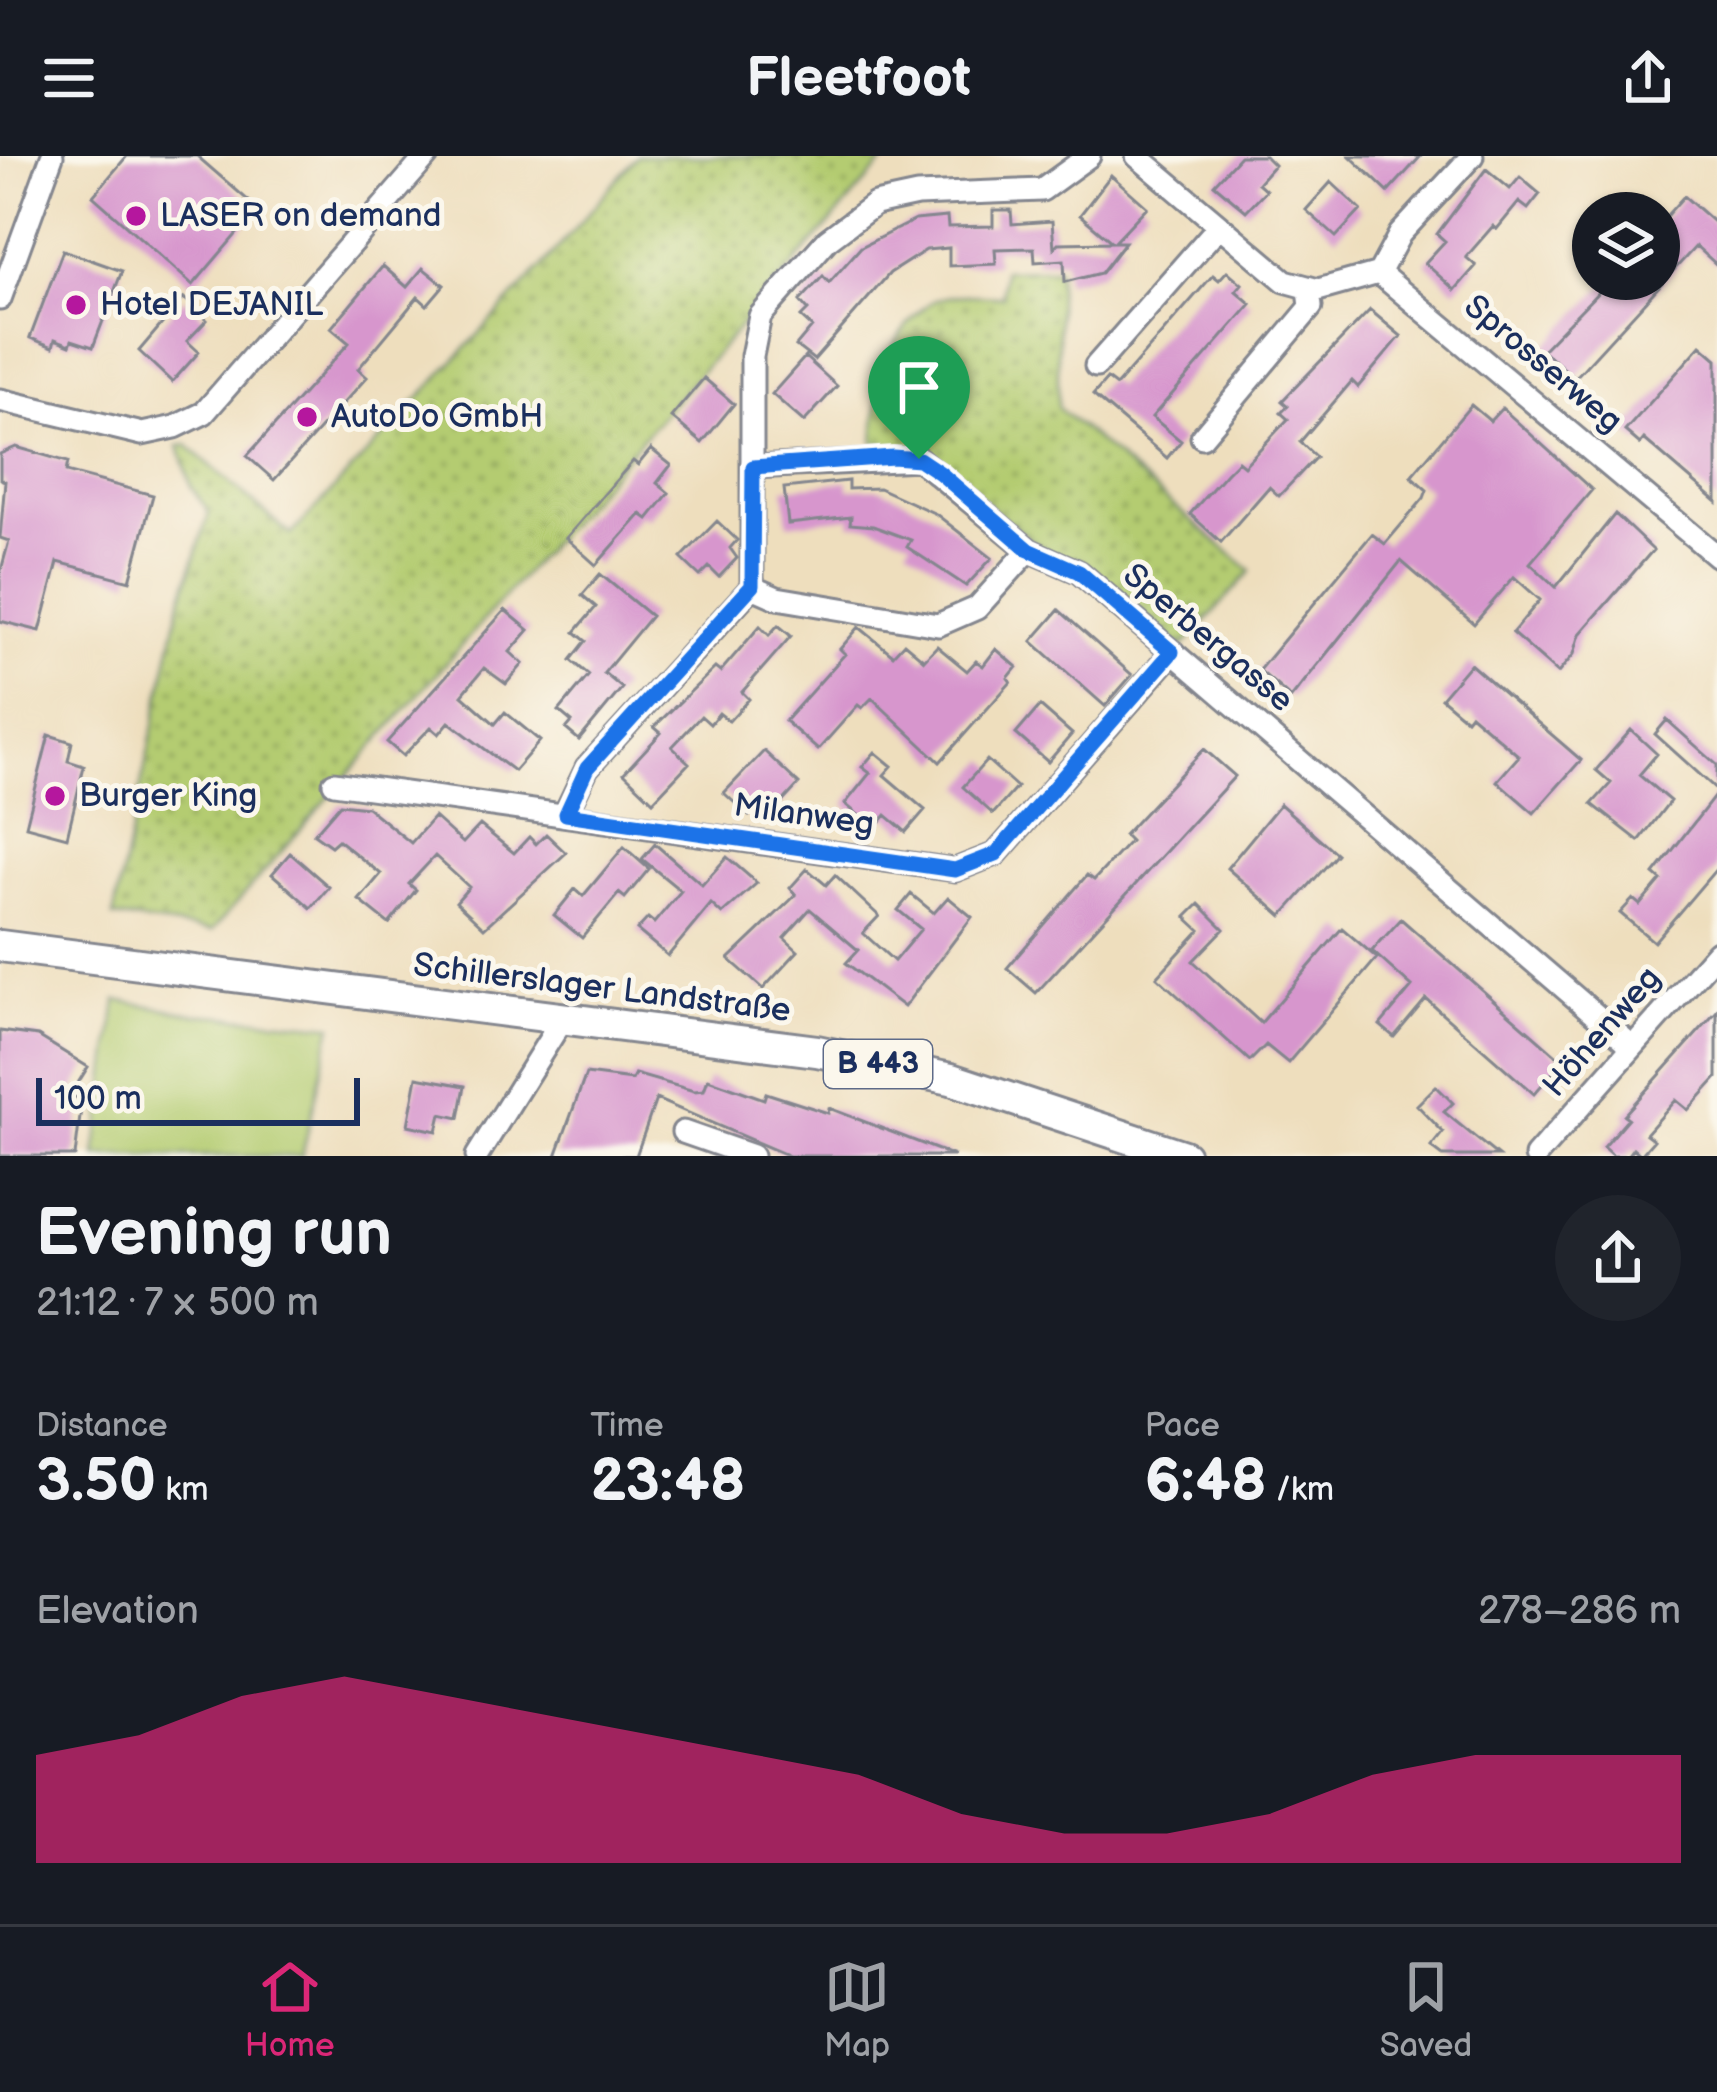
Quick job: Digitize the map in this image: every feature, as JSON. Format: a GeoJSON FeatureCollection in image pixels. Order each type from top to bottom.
{"type":"FeatureCollection","features":[{"type":"Feature","properties":{"kind":"main road","name":"Schillerslager Landstraße"},"geometry":{"type":"LineString","coordinates":[[0,946],[817,1052],[951,1079],[1184,1156]]}},
{"type":"Feature","properties":{"kind":"street"},"geometry":{"type":"LineString","coordinates":[[0,299],[52,156]]}},
{"type":"Feature","properties":{"kind":"street"},"geometry":{"type":"LineString","coordinates":[[0,400],[142,434],[175,428],[204,413],[427,156]]}},
{"type":"Feature","properties":{"kind":"street"},"geometry":{"type":"LineString","coordinates":[[566,814],[587,768],[752,586],[752,356],[760,316],[827,240],[875,204],[917,194],[1042,190],[1089,156]]}},
{"type":"Feature","properties":{"kind":"street"},"geometry":{"type":"LineString","coordinates":[[1137,156],[1285,281],[1309,289],[1352,285],[1379,273],[1400,234],[1472,156]]}},
{"type":"Feature","properties":{"kind":"street"},"geometry":{"type":"LineString","coordinates":[[1096,366],[1219,227]]}},
{"type":"Feature","properties":{"kind":"street","name":"Sprosserweg"},"geometry":{"type":"LineString","coordinates":[[1379,273],[1717,556]]}},
{"type":"Feature","properties":{"kind":"street"},"geometry":{"type":"LineString","coordinates":[[1202,437],[1311,307],[1309,289]]}},
{"type":"Feature","properties":{"kind":"street","name":"Sperbergasse"},"geometry":{"type":"LineString","coordinates":[[753,467],[919,459],[1029,550],[1079,572],[1632,1046]]}},
{"type":"Feature","properties":{"kind":"street"},"geometry":{"type":"LineString","coordinates":[[752,586],[777,598],[938,625],[977,608],[1029,550]]}},
{"type":"Feature","properties":{"kind":"street","name":"Milanweg"},"geometry":{"type":"LineString","coordinates":[[334,783],[955,870],[996,854],[1172,652]]}},
{"type":"Feature","properties":{"kind":"street","name":"Höhenweg"},"geometry":{"type":"LineString","coordinates":[[1536,1156],[1717,952]]}},
{"type":"Feature","properties":{"kind":"street"},"geometry":{"type":"LineString","coordinates":[[477,1156],[562,1020]]}},
{"type":"Feature","properties":{"kind":"street"},"geometry":{"type":"LineString","coordinates":[[682,1132],[752,1156]]}},
{"type":"Feature","properties":{"kind":"green space"},"geometry":{"type":"Polygon","coordinates":[[[637,156],[889,156],[212,931],[113,917],[179,608],[209,513],[191,486],[179,446],[187,445],[291,535],[548,260],[637,156]]]}},
{"type":"Feature","properties":{"kind":"green space"},"geometry":{"type":"Polygon","coordinates":[[[1058,269],[1058,408],[1251,571],[1182,648],[1081,560],[1058,558],[1031,540],[917,447],[874,443],[885,368],[912,319],[935,300],[1002,296],[1003,270],[1058,269]]]}},
{"type":"Feature","properties":{"kind":"green space"},"geometry":{"type":"Polygon","coordinates":[[[117,1000],[195,1014],[332,1025],[302,1156],[96,1156],[117,1000]]]}},
{"type":"Feature","properties":{"kind":"building"},"geometry":{"type":"Polygon","coordinates":[[[127,156],[197,156],[258,209],[193,285],[93,196],[127,156]]]}},
{"type":"Feature","properties":{"kind":"building"},"geometry":{"type":"Polygon","coordinates":[[[1240,156],[1265,156],[1274,165],[1258,183],[1266,190],[1246,211],[1214,184],[1240,156]]]}},
{"type":"Feature","properties":{"kind":"building"},"geometry":{"type":"Polygon","coordinates":[[[1350,156],[1421,156],[1388,192],[1350,156]]]}},
{"type":"Feature","properties":{"kind":"building"},"geometry":{"type":"Polygon","coordinates":[[[1486,169],[1510,189],[1520,177],[1540,194],[1528,209],[1519,202],[1497,229],[1493,226],[1466,257],[1476,266],[1455,290],[1425,263],[1445,241],[1437,234],[1486,169]]]}},
{"type":"Feature","properties":{"kind":"building"},"geometry":{"type":"Polygon","coordinates":[[[1111,175],[1147,207],[1114,242],[1125,242],[1101,273],[1065,282],[1064,260],[1035,262],[1034,248],[995,249],[996,264],[949,266],[949,248],[926,250],[890,273],[814,360],[796,346],[812,327],[801,317],[808,310],[800,301],[823,276],[829,283],[861,247],[915,220],[947,217],[948,227],[993,226],[993,210],[1011,210],[1012,224],[1052,221],[1054,248],[1058,243],[1112,242],[1080,215],[1111,175]]]}},
{"type":"Feature","properties":{"kind":"building"},"geometry":{"type":"Polygon","coordinates":[[[1331,182],[1361,210],[1336,237],[1306,210],[1331,182]]]}},
{"type":"Feature","properties":{"kind":"building"},"geometry":{"type":"Polygon","coordinates":[[[1684,196],[1717,225],[1717,265],[1696,246],[1680,263],[1680,200],[1684,196]]]}},
{"type":"Feature","properties":{"kind":"building","name":"Hotel DEJANIL"},"geometry":{"type":"Polygon","coordinates":[[[63,250],[122,271],[93,347],[55,339],[53,347],[30,338],[63,250]]]}},
{"type":"Feature","properties":{"kind":"building"},"geometry":{"type":"Polygon","coordinates":[[[383,266],[407,287],[423,268],[444,285],[427,305],[418,297],[358,369],[367,377],[274,480],[247,456],[349,343],[331,328],[383,266]]]}},
{"type":"Feature","properties":{"kind":"building"},"geometry":{"type":"Polygon","coordinates":[[[1227,271],[1242,284],[1236,291],[1251,304],[1152,417],[1181,441],[1167,458],[1093,395],[1107,379],[1116,386],[1213,275],[1219,280],[1227,271]]]}},
{"type":"Feature","properties":{"kind":"building"},"geometry":{"type":"Polygon","coordinates":[[[184,298],[207,320],[187,341],[199,352],[172,382],[139,351],[184,298]]]}},
{"type":"Feature","properties":{"kind":"building"},"geometry":{"type":"Polygon","coordinates":[[[1591,300],[1646,300],[1575,378],[1542,350],[1591,300]]]}},
{"type":"Feature","properties":{"kind":"building"},"geometry":{"type":"Polygon","coordinates":[[[1370,310],[1401,336],[1358,387],[1352,381],[1300,442],[1316,457],[1279,496],[1269,487],[1221,542],[1190,514],[1238,461],[1244,466],[1288,419],[1281,413],[1288,406],[1282,401],[1370,310]]]}},
{"type":"Feature","properties":{"kind":"building"},"geometry":{"type":"Polygon","coordinates":[[[1701,345],[1717,359],[1717,502],[1644,439],[1640,444],[1625,431],[1701,345]]]}},
{"type":"Feature","properties":{"kind":"building"},"geometry":{"type":"Polygon","coordinates":[[[805,357],[837,386],[804,422],[772,394],[805,357]]]}},
{"type":"Feature","properties":{"kind":"building"},"geometry":{"type":"Polygon","coordinates":[[[704,378],[734,404],[702,443],[671,417],[704,378]]]}},
{"type":"Feature","properties":{"kind":"building"},"geometry":{"type":"Polygon","coordinates":[[[1471,405],[1490,421],[1502,408],[1592,490],[1530,563],[1556,587],[1615,514],[1653,550],[1580,634],[1574,654],[1558,673],[1512,633],[1540,600],[1514,577],[1474,624],[1401,561],[1291,698],[1259,670],[1372,534],[1385,544],[1424,498],[1427,490],[1411,476],[1471,405]]]}},
{"type":"Feature","properties":{"kind":"building"},"geometry":{"type":"Polygon","coordinates":[[[16,447],[68,462],[66,472],[153,495],[130,581],[58,562],[40,631],[0,621],[0,574],[9,541],[0,538],[5,481],[0,479],[0,454],[16,447]]]}},
{"type":"Feature","properties":{"kind":"building"},"geometry":{"type":"Polygon","coordinates":[[[651,449],[671,465],[657,483],[669,493],[648,519],[641,514],[596,565],[566,538],[633,461],[638,465],[651,449]]]}},
{"type":"Feature","properties":{"kind":"building"},"geometry":{"type":"Polygon","coordinates":[[[848,481],[848,489],[879,488],[936,514],[992,558],[966,586],[907,547],[911,540],[873,526],[850,524],[851,517],[788,524],[784,488],[848,481]]]}},
{"type":"Feature","properties":{"kind":"building"},"geometry":{"type":"Polygon","coordinates":[[[717,521],[737,540],[730,548],[737,558],[719,577],[709,567],[700,576],[681,558],[717,521]]]}},
{"type":"Feature","properties":{"kind":"building"},"geometry":{"type":"Polygon","coordinates":[[[600,574],[651,616],[604,673],[622,688],[579,740],[566,729],[572,722],[559,711],[589,675],[571,660],[586,641],[575,632],[596,607],[582,595],[600,574]]]}},
{"type":"Feature","properties":{"kind":"building"},"geometry":{"type":"Polygon","coordinates":[[[505,610],[529,630],[510,652],[523,664],[506,684],[484,668],[462,695],[495,724],[505,712],[540,741],[514,771],[449,722],[439,734],[431,727],[403,756],[387,742],[505,610]]]}},
{"type":"Feature","properties":{"kind":"building"},"geometry":{"type":"Polygon","coordinates":[[[1059,610],[1132,675],[1105,706],[1032,641],[1059,610]]]}},
{"type":"Feature","properties":{"kind":"building"},"geometry":{"type":"Polygon","coordinates":[[[778,625],[791,636],[742,692],[749,699],[729,721],[719,713],[710,724],[701,716],[672,747],[689,763],[653,801],[624,773],[661,733],[654,727],[715,668],[720,672],[760,626],[769,635],[778,625]]]}},
{"type":"Feature","properties":{"kind":"building"},"geometry":{"type":"Polygon","coordinates":[[[859,627],[893,655],[904,643],[924,660],[937,646],[967,671],[976,661],[983,666],[996,649],[1017,667],[1008,678],[1011,682],[940,762],[872,698],[862,708],[858,705],[818,750],[785,721],[845,654],[840,649],[859,627]]]}},
{"type":"Feature","properties":{"kind":"building"},"geometry":{"type":"Polygon","coordinates":[[[1470,664],[1581,760],[1534,813],[1497,781],[1519,756],[1470,714],[1466,719],[1441,698],[1470,664]]]}},
{"type":"Feature","properties":{"kind":"building"},"geometry":{"type":"Polygon","coordinates":[[[1040,706],[1072,734],[1048,762],[1016,734],[1040,706]]]}},
{"type":"Feature","properties":{"kind":"building"},"geometry":{"type":"Polygon","coordinates":[[[1667,720],[1717,765],[1717,790],[1655,734],[1667,720]]]}},
{"type":"Feature","properties":{"kind":"building"},"geometry":{"type":"Polygon","coordinates":[[[1631,730],[1657,754],[1639,775],[1670,801],[1639,841],[1592,804],[1611,783],[1596,770],[1631,730]]]}},
{"type":"Feature","properties":{"kind":"building","name":"Burger King"},"geometry":{"type":"Polygon","coordinates":[[[49,735],[72,742],[68,761],[84,766],[67,837],[26,826],[49,735]]]}},
{"type":"Feature","properties":{"kind":"building"},"geometry":{"type":"Polygon","coordinates":[[[1204,749],[1235,776],[1036,993],[1007,968],[1087,875],[1094,880],[1130,841],[1124,835],[1204,749]]]}},
{"type":"Feature","properties":{"kind":"building"},"geometry":{"type":"Polygon","coordinates":[[[764,751],[799,784],[775,810],[764,800],[749,816],[724,793],[764,751]]]}},
{"type":"Feature","properties":{"kind":"building"},"geometry":{"type":"Polygon","coordinates":[[[875,752],[892,766],[884,775],[925,810],[906,832],[886,815],[881,821],[873,815],[867,822],[845,804],[870,773],[862,767],[875,752]]]}},
{"type":"Feature","properties":{"kind":"building"},"geometry":{"type":"Polygon","coordinates":[[[987,760],[1017,787],[993,814],[963,787],[987,760]]]}},
{"type":"Feature","properties":{"kind":"building"},"geometry":{"type":"Polygon","coordinates":[[[1717,793],[1717,868],[1654,942],[1620,913],[1633,899],[1640,905],[1661,880],[1654,874],[1717,793]]]}},
{"type":"Feature","properties":{"kind":"building"},"geometry":{"type":"Polygon","coordinates":[[[340,804],[367,807],[411,843],[434,817],[463,843],[480,825],[514,853],[529,837],[536,844],[546,834],[566,853],[484,928],[456,902],[469,887],[435,856],[409,884],[416,890],[389,924],[359,900],[381,874],[338,840],[331,846],[314,834],[340,804]]]}},
{"type":"Feature","properties":{"kind":"building"},"geometry":{"type":"Polygon","coordinates":[[[1280,804],[1337,854],[1282,916],[1227,868],[1280,804]]]}},
{"type":"Feature","properties":{"kind":"building"},"geometry":{"type":"Polygon","coordinates":[[[655,844],[702,885],[727,857],[757,883],[722,914],[711,904],[668,956],[637,930],[648,918],[654,923],[681,891],[642,859],[655,844]]]}},
{"type":"Feature","properties":{"kind":"building"},"geometry":{"type":"Polygon","coordinates":[[[624,847],[649,869],[625,898],[619,893],[582,938],[554,915],[575,889],[583,896],[624,847]]]}},
{"type":"Feature","properties":{"kind":"building"},"geometry":{"type":"Polygon","coordinates":[[[290,853],[329,887],[311,908],[272,874],[290,853]]]}},
{"type":"Feature","properties":{"kind":"building"},"geometry":{"type":"Polygon","coordinates":[[[807,869],[826,885],[835,875],[879,916],[863,933],[894,961],[921,929],[898,910],[911,894],[934,913],[948,897],[972,917],[904,1007],[846,963],[858,950],[810,909],[784,938],[798,951],[763,989],[729,959],[796,895],[790,888],[807,869]]]}},
{"type":"Feature","properties":{"kind":"building"},"geometry":{"type":"Polygon","coordinates":[[[1199,904],[1224,929],[1193,961],[1261,1023],[1342,928],[1377,958],[1288,1063],[1266,1045],[1250,1061],[1157,977],[1200,930],[1186,917],[1199,904]]]}},
{"type":"Feature","properties":{"kind":"building"},"geometry":{"type":"Polygon","coordinates":[[[1401,919],[1563,1061],[1534,1094],[1426,999],[1394,1037],[1380,1025],[1412,987],[1372,951],[1401,919]]]}},
{"type":"Feature","properties":{"kind":"building"},"geometry":{"type":"Polygon","coordinates":[[[1717,1011],[1717,1078],[1688,1110],[1676,1100],[1646,1134],[1654,1140],[1641,1155],[1633,1148],[1627,1156],[1613,1156],[1603,1147],[1628,1118],[1624,1115],[1717,1011]]]}},
{"type":"Feature","properties":{"kind":"building"},"geometry":{"type":"Polygon","coordinates":[[[0,1031],[38,1036],[88,1067],[71,1094],[82,1101],[75,1156],[0,1156],[0,1031]]]}},
{"type":"Feature","properties":{"kind":"building"},"geometry":{"type":"Polygon","coordinates":[[[586,1074],[632,1080],[635,1074],[694,1091],[704,1090],[708,1079],[764,1099],[766,1093],[828,1113],[829,1108],[954,1156],[789,1156],[656,1099],[636,1156],[556,1156],[586,1074]]]}},
{"type":"Feature","properties":{"kind":"building"},"geometry":{"type":"Polygon","coordinates":[[[417,1077],[465,1086],[459,1118],[441,1114],[437,1131],[408,1125],[417,1077]]]}},
{"type":"Feature","properties":{"kind":"building"},"geometry":{"type":"Polygon","coordinates":[[[1436,1086],[1453,1103],[1444,1112],[1498,1156],[1443,1156],[1431,1147],[1443,1132],[1417,1105],[1436,1086]]]}},
{"type":"Feature","properties":{"kind":"place","name":"LASER on demand"},"geometry":{"type":"Point","coordinates":[136,216]}},
{"type":"Feature","properties":{"kind":"place","name":"Hotel DEJANIL"},"geometry":{"type":"Point","coordinates":[76,305]}},
{"type":"Feature","properties":{"kind":"place","name":"AutoDo GmbH"},"geometry":{"type":"Point","coordinates":[307,417]}},
{"type":"Feature","properties":{"kind":"place","name":"Burger King"},"geometry":{"type":"Point","coordinates":[55,796]}},
{"type":"Feature","properties":{"kind":"route"},"geometry":{"type":"LineString","coordinates":[[919,459],[1029,550],[1079,572],[1172,652],[996,854],[955,870],[566,814],[587,768],[752,586],[753,467],[919,459]]}}]}
